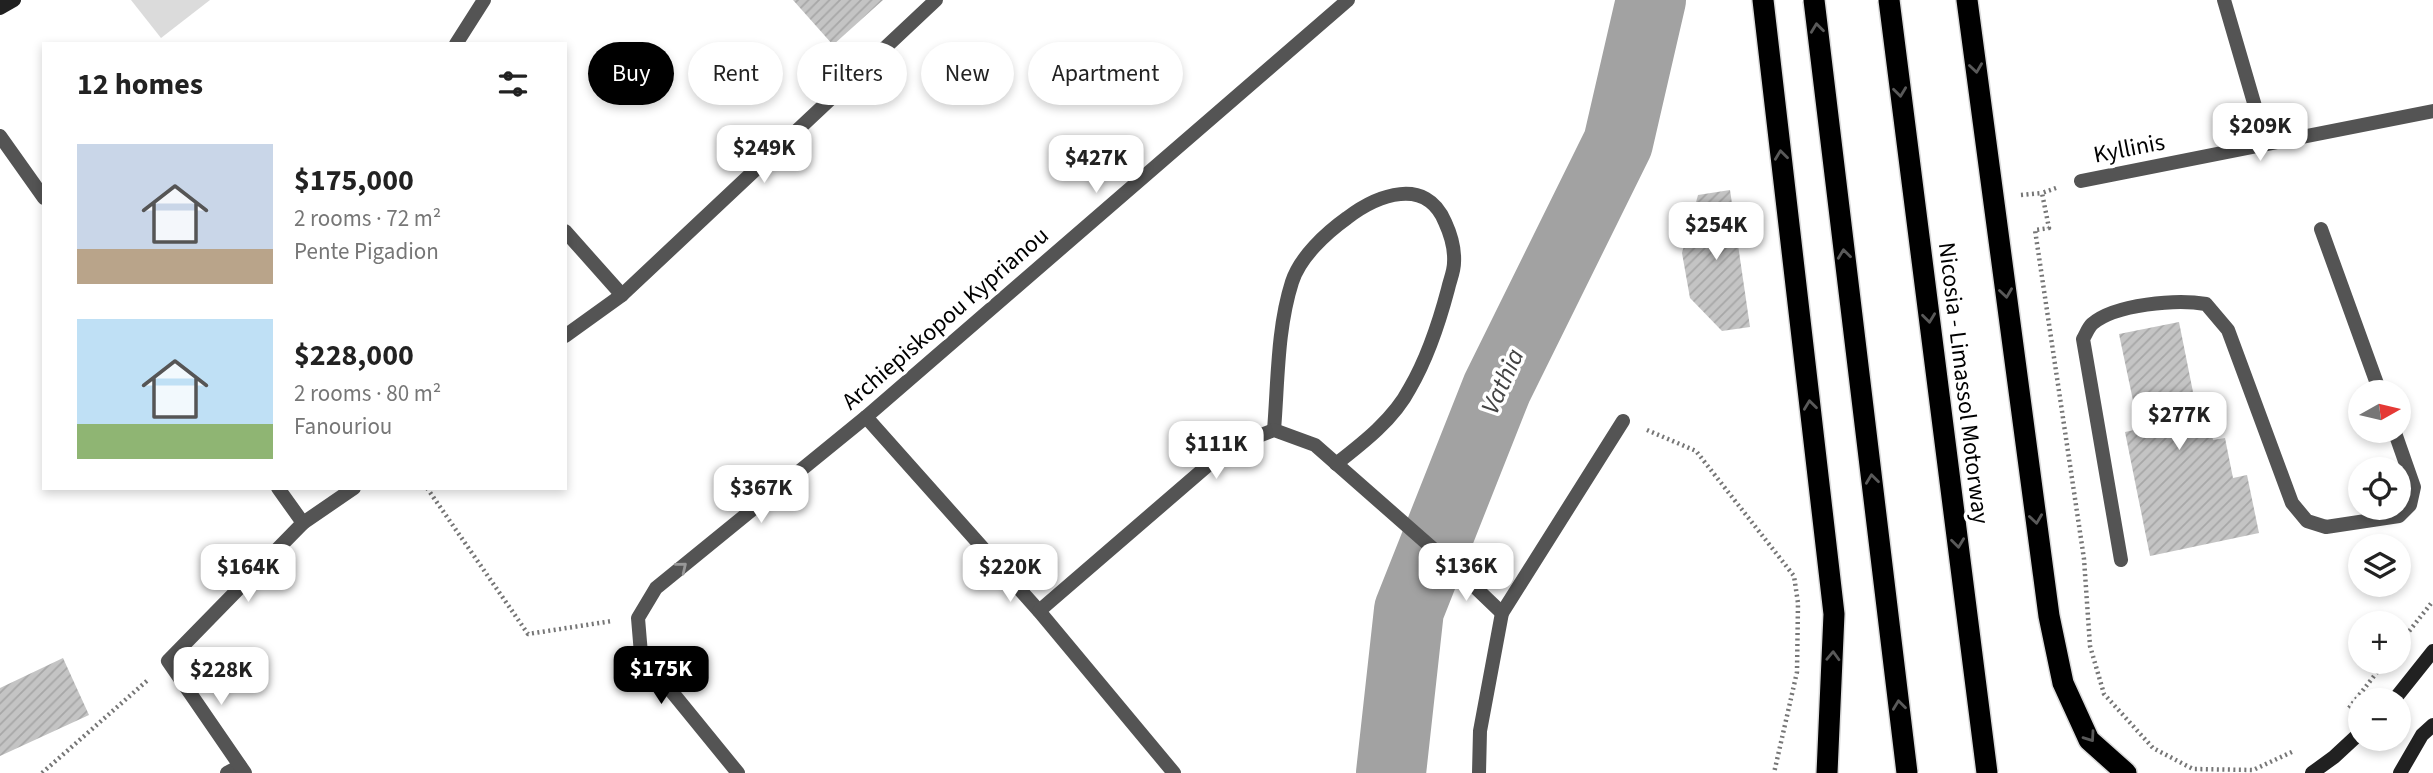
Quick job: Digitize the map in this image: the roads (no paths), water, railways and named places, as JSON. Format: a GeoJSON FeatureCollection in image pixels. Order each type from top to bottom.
{"type":"FeatureCollection","features":[{"type":"Feature","properties":{"kind":"highway"},"geometry":{"type":"LineString","coordinates":[[1763,0],[1835,614],[1827,773]]}},
{"type":"Feature","properties":{"kind":"highway"},"geometry":{"type":"LineString","coordinates":[[1814,0],[1908,773]]}},
{"type":"Feature","properties":{"kind":"highway","name":"Nicosia - Limassol Motorway"},"geometry":{"type":"LineString","coordinates":[[1889,0],[1987,773]]}},
{"type":"Feature","properties":{"kind":"highway"},"geometry":{"type":"LineString","coordinates":[[1967,0],[2049,615],[2063,683],[2088,740],[2126,773]]}},
{"type":"Feature","properties":{"kind":"street"},"geometry":{"type":"LineString","coordinates":[[0,8],[14,0]]}},
{"type":"Feature","properties":{"kind":"street"},"geometry":{"type":"LineString","coordinates":[[457,42],[484,0]]}},
{"type":"Feature","properties":{"kind":"street"},"geometry":{"type":"LineString","coordinates":[[567,335],[622,295],[936,0]]}},
{"type":"Feature","properties":{"kind":"street","name":"Archiepiskopou Kyprianou"},"geometry":{"type":"LineString","coordinates":[[738,773],[641,654],[638,618],[656,588],[866,417],[1348,0]]}},
{"type":"Feature","properties":{"kind":"street"},"geometry":{"type":"LineString","coordinates":[[2224,0],[2266,144]]}},
{"type":"Feature","properties":{"kind":"street","name":"Kyllinis"},"geometry":{"type":"LineString","coordinates":[[2081,181],[2433,111]]}},
{"type":"Feature","properties":{"kind":"street"},"geometry":{"type":"LineString","coordinates":[[0,136],[42,195]]}},
{"type":"Feature","properties":{"kind":"street"},"geometry":{"type":"LineString","coordinates":[[1274,430],[1284,319],[1293,280],[1304,262],[1336,226],[1360,208],[1388,196],[1410,193],[1429,199],[1442,213],[1452,238],[1454,265],[1434,337],[1410,390],[1364,443],[1336,464]]}},
{"type":"Feature","properties":{"kind":"street"},"geometry":{"type":"LineString","coordinates":[[2321,229],[2376,380]]}},
{"type":"Feature","properties":{"kind":"street"},"geometry":{"type":"LineString","coordinates":[[567,233],[622,295]]}},
{"type":"Feature","properties":{"kind":"street"},"geometry":{"type":"LineString","coordinates":[[2122,560],[2083,339],[2090,325],[2106,316],[2127,309],[2186,300],[2206,304],[2228,330],[2292,503],[2307,522],[2326,527],[2399,516],[2410,505],[2414,487],[2399,443]]}},
{"type":"Feature","properties":{"kind":"street"},"geometry":{"type":"LineString","coordinates":[[866,417],[1039,611],[1174,773]]}},
{"type":"Feature","properties":{"kind":"street"},"geometry":{"type":"LineString","coordinates":[[1479,773],[1480,731],[1502,613],[1623,421]]}},
{"type":"Feature","properties":{"kind":"street"},"geometry":{"type":"LineString","coordinates":[[1039,611],[1228,448],[1274,430],[1315,445],[1502,613]]}},
{"type":"Feature","properties":{"kind":"street"},"geometry":{"type":"LineString","coordinates":[[279,490],[303,523]]}},
{"type":"Feature","properties":{"kind":"street"},"geometry":{"type":"LineString","coordinates":[[237,771],[168,662],[303,523],[351,490]]}},
{"type":"Feature","properties":{"kind":"street"},"geometry":{"type":"LineString","coordinates":[[2403,688],[2433,651]]}},
{"type":"Feature","properties":{"kind":"street"},"geometry":{"type":"LineString","coordinates":[[2400,773],[2422,735],[2433,725]]}},
{"type":"Feature","properties":{"kind":"street"},"geometry":{"type":"LineString","coordinates":[[2312,773],[2348,744]]}},
{"type":"Feature","properties":{"kind":"waterway","name":"Vathia"},"geometry":{"type":"LineString","coordinates":[[1391,773],[1409,610],[1497,388],[1618,143],[1651,0]]}}]}
